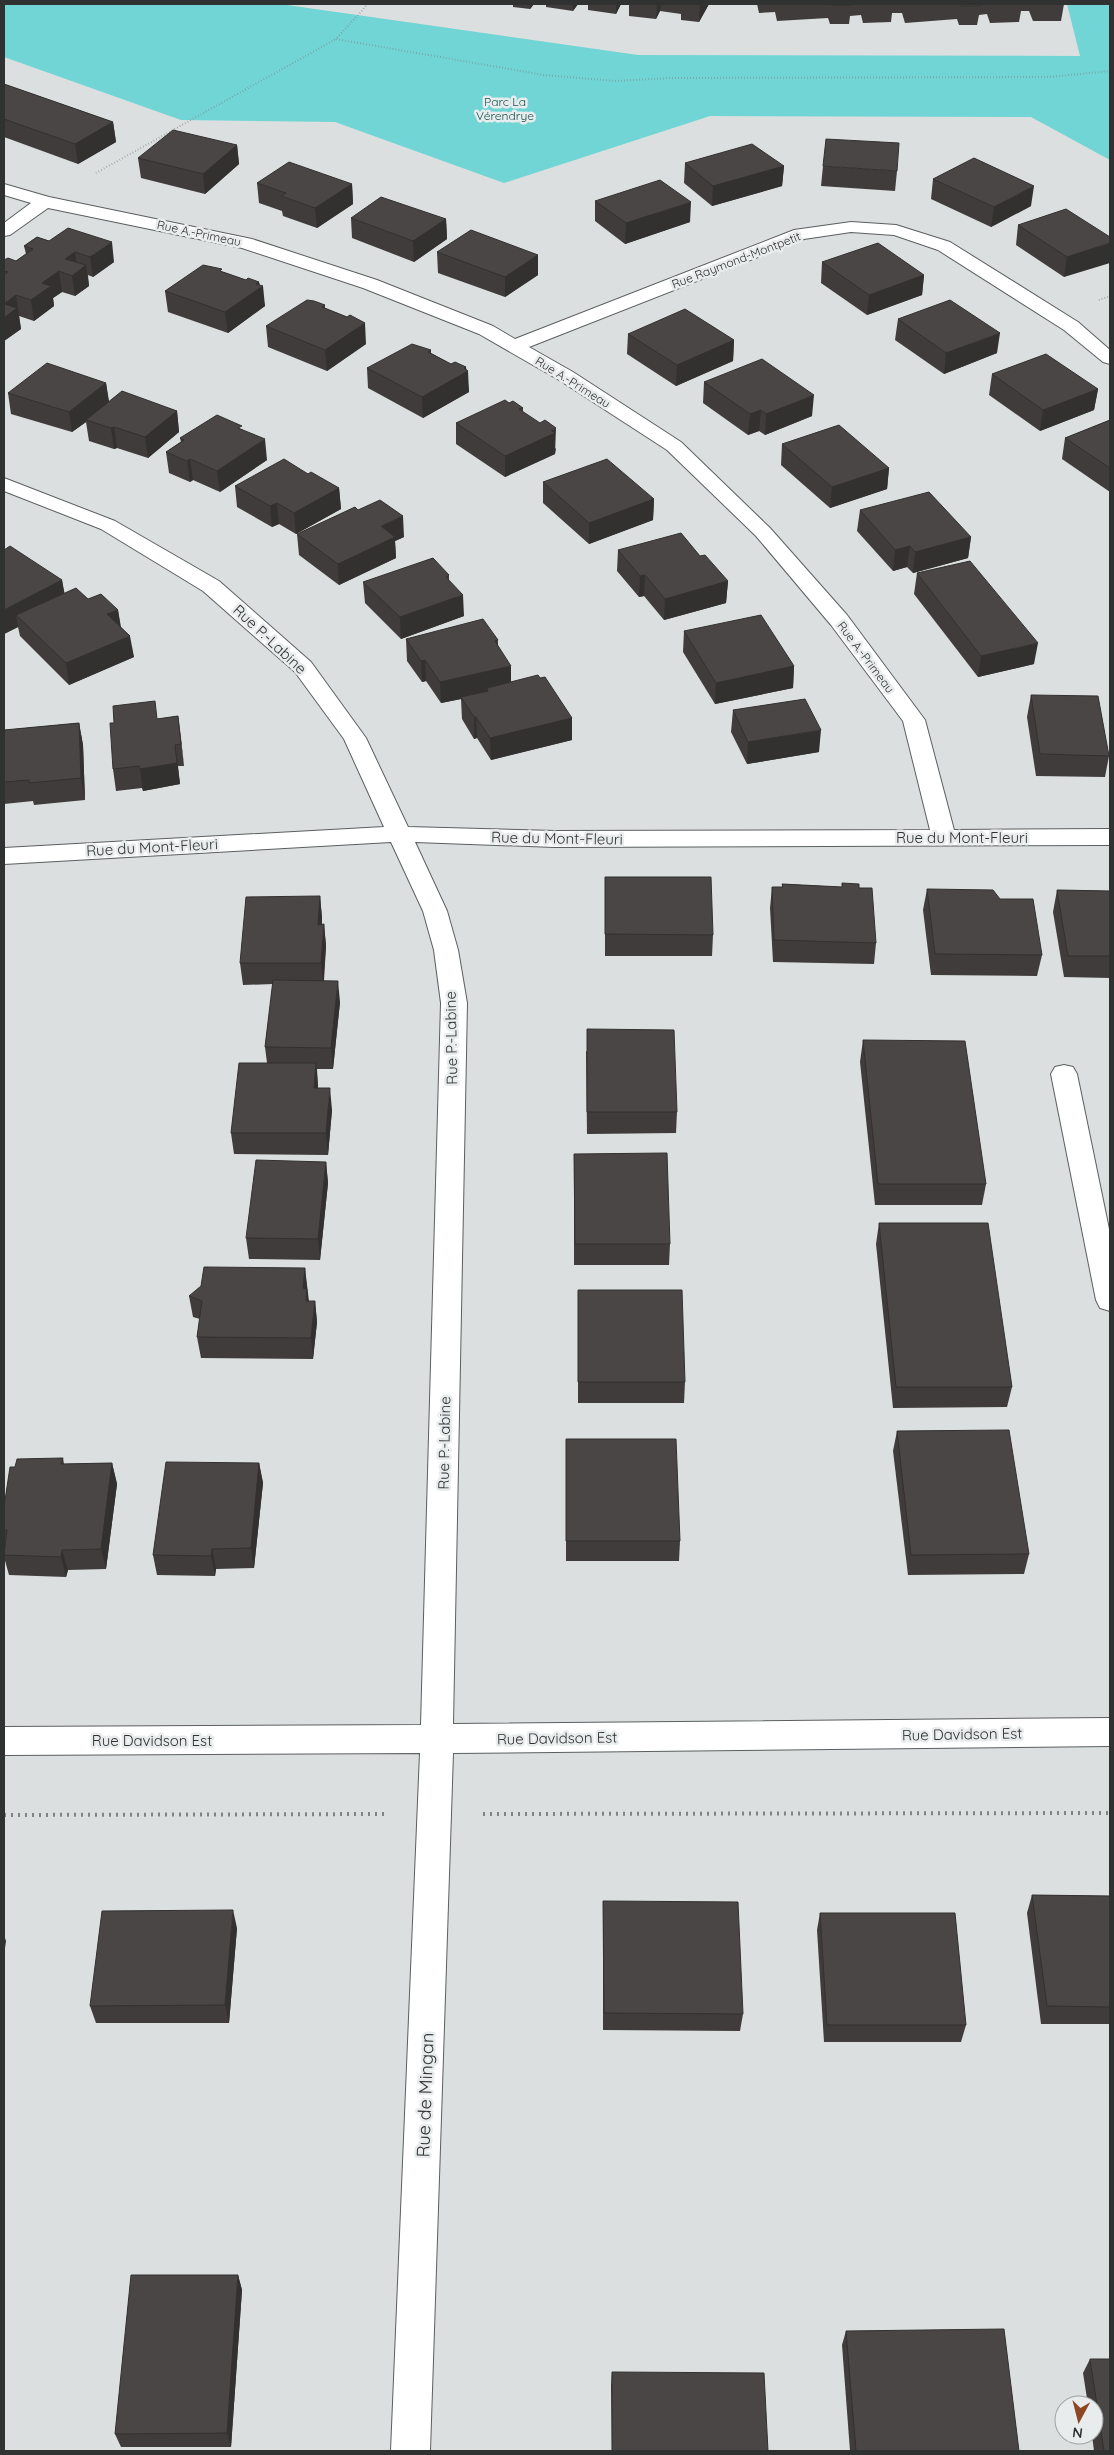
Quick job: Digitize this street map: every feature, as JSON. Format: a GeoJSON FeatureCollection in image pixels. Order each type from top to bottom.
{"type":"FeatureCollection","features":[{"type":"Feature","properties":{"kind":"street","name":"Rue A.-Primeau"},"geometry":{"type":"LineString","coordinates":[[4,189],[45,202],[246,243],[370,284],[486,330],[674,446],[763,532],[839,620],[914,720],[944,837]]}},
{"type":"Feature","properties":{"kind":"street"},"geometry":{"type":"LineString","coordinates":[[4,231],[45,202]]}},
{"type":"Feature","properties":{"kind":"street","name":"Rue Raymond-Montpetit"},"geometry":{"type":"LineString","coordinates":[[514,346],[800,234],[851,226],[896,230],[944,246],[1071,326],[1099,351],[1110,358]]}},
{"type":"Feature","properties":{"kind":"street","name":"Rue P.-Labine"},"geometry":{"type":"LineString","coordinates":[[4,484],[108,525],[211,586],[303,667],[355,738],[435,911],[446,950],[454,1003],[437,1739]]}},
{"type":"Feature","properties":{"kind":"street","name":"Rue du Mont-Fleuri"},"geometry":{"type":"LineString","coordinates":[[4,856],[399,834],[556,839],[1110,837]]}},
{"type":"Feature","properties":{"kind":"street"},"geometry":{"type":"LineString","coordinates":[[1064,1074],[1110,1300]]}},
{"type":"Feature","properties":{"kind":"street","name":"Rue Davidson Est"},"geometry":{"type":"LineString","coordinates":[[4,1740],[437,1739],[1110,1732]]}},
{"type":"Feature","properties":{"kind":"street","name":"Rue de Mingan"},"geometry":{"type":"LineString","coordinates":[[411,2451],[437,1739]]}},
{"type":"Feature","properties":{"kind":"path"},"geometry":{"type":"LineString","coordinates":[[45,202],[336,39],[368,4]]}},
{"type":"Feature","properties":{"kind":"path"},"geometry":{"type":"LineString","coordinates":[[336,39],[544,75],[615,81],[671,78],[1049,77],[1110,71]]}},
{"type":"Feature","properties":{"kind":"path"},"geometry":{"type":"LineString","coordinates":[[4,1815],[1110,1813]]}},
{"type":"Feature","properties":{"kind":"green space","name":"Parc La Vérendrye"},"geometry":{"type":"Polygon","coordinates":[[[4,4],[280,4],[638,55],[1080,56],[1067,4],[1110,4],[1110,160],[1031,117],[710,116],[504,183],[335,122],[181,120],[4,57],[4,4]]]}},
{"type":"Feature","properties":{"kind":"building"},"geometry":{"type":"Polygon","coordinates":[[[850,4],[851,5],[831,5],[850,4]]]}},
{"type":"Feature","properties":{"kind":"building"},"geometry":{"type":"Polygon","coordinates":[[[960,4],[979,4],[980,6],[961,6],[960,4]]]}},
{"type":"Feature","properties":{"kind":"building"},"geometry":{"type":"Polygon","coordinates":[[[4,84],[113,122],[75,144],[4,119],[4,84]]]}},
{"type":"Feature","properties":{"kind":"building"},"geometry":{"type":"Polygon","coordinates":[[[173,130],[237,145],[203,174],[138,158],[173,130]]]}},
{"type":"Feature","properties":{"kind":"building"},"geometry":{"type":"Polygon","coordinates":[[[826,139],[899,143],[897,171],[823,166],[826,139]]]}},
{"type":"Feature","properties":{"kind":"building"},"geometry":{"type":"Polygon","coordinates":[[[752,144],[784,166],[713,186],[685,163],[752,144]]]}},
{"type":"Feature","properties":{"kind":"building"},"geometry":{"type":"Polygon","coordinates":[[[974,158],[1034,186],[994,207],[933,179],[974,158]]]}},
{"type":"Feature","properties":{"kind":"building"},"geometry":{"type":"Polygon","coordinates":[[[289,162],[352,184],[315,208],[281,196],[286,193],[257,183],[289,162]]]}},
{"type":"Feature","properties":{"kind":"building"},"geometry":{"type":"Polygon","coordinates":[[[660,180],[691,202],[626,223],[595,201],[660,180]]]}},
{"type":"Feature","properties":{"kind":"building"},"geometry":{"type":"Polygon","coordinates":[[[381,197],[446,219],[413,241],[351,218],[381,197]]]}},
{"type":"Feature","properties":{"kind":"building"},"geometry":{"type":"Polygon","coordinates":[[[1066,209],[1110,237],[1110,243],[1067,257],[1018,225],[1066,209]]]}},
{"type":"Feature","properties":{"kind":"building"},"geometry":{"type":"Polygon","coordinates":[[[68,228],[112,242],[90,257],[75,252],[65,259],[86,265],[72,276],[59,271],[42,283],[51,286],[31,300],[16,295],[4,304],[4,275],[8,272],[4,271],[4,260],[8,258],[16,261],[33,249],[24,246],[37,237],[49,241],[68,228]]]}},
{"type":"Feature","properties":{"kind":"building"},"geometry":{"type":"Polygon","coordinates":[[[471,230],[538,255],[505,277],[437,252],[471,230]]]}},
{"type":"Feature","properties":{"kind":"building"},"geometry":{"type":"Polygon","coordinates":[[[878,243],[924,275],[869,295],[822,262],[878,243]]]}},
{"type":"Feature","properties":{"kind":"building"},"geometry":{"type":"Polygon","coordinates":[[[203,265],[222,269],[220,271],[246,280],[248,278],[259,282],[256,284],[263,286],[225,312],[165,291],[203,265]]]}},
{"type":"Feature","properties":{"kind":"building"},"geometry":{"type":"Polygon","coordinates":[[[307,300],[325,305],[322,307],[347,317],[350,315],[365,323],[325,350],[266,326],[307,300]]]}},
{"type":"Feature","properties":{"kind":"building"},"geometry":{"type":"Polygon","coordinates":[[[950,300],[1000,333],[946,353],[898,319],[950,300]]]}},
{"type":"Feature","properties":{"kind":"building"},"geometry":{"type":"Polygon","coordinates":[[[4,304],[17,308],[4,318],[4,304]]]}},
{"type":"Feature","properties":{"kind":"building"},"geometry":{"type":"Polygon","coordinates":[[[685,309],[734,340],[677,365],[628,334],[685,309]]]}},
{"type":"Feature","properties":{"kind":"building"},"geometry":{"type":"Polygon","coordinates":[[[412,344],[431,350],[428,352],[451,364],[455,362],[466,367],[464,368],[468,371],[422,397],[367,368],[412,344]]]}},
{"type":"Feature","properties":{"kind":"building"},"geometry":{"type":"Polygon","coordinates":[[[1046,354],[1098,389],[1043,410],[992,374],[1046,354]]]}},
{"type":"Feature","properties":{"kind":"building"},"geometry":{"type":"Polygon","coordinates":[[[762,359],[814,395],[766,414],[761,410],[750,414],[704,382],[762,359]]]}},
{"type":"Feature","properties":{"kind":"building"},"geometry":{"type":"Polygon","coordinates":[[[47,363],[106,383],[69,412],[8,393],[47,363]]]}},
{"type":"Feature","properties":{"kind":"building"},"geometry":{"type":"Polygon","coordinates":[[[122,391],[177,411],[145,437],[86,420],[122,391]]]}},
{"type":"Feature","properties":{"kind":"building"},"geometry":{"type":"Polygon","coordinates":[[[505,400],[509,403],[513,401],[523,408],[519,409],[540,423],[545,420],[556,428],[551,430],[555,433],[505,456],[456,423],[505,400]]]}},
{"type":"Feature","properties":{"kind":"building"},"geometry":{"type":"Polygon","coordinates":[[[217,415],[242,426],[238,428],[265,439],[217,471],[190,459],[187,461],[166,452],[184,440],[180,438],[217,415]]]}},
{"type":"Feature","properties":{"kind":"building"},"geometry":{"type":"Polygon","coordinates":[[[1110,420],[1110,468],[1065,438],[1110,420]]]}},
{"type":"Feature","properties":{"kind":"building"},"geometry":{"type":"Polygon","coordinates":[[[839,425],[889,468],[832,487],[782,444],[839,425]]]}},
{"type":"Feature","properties":{"kind":"building"},"geometry":{"type":"Polygon","coordinates":[[[284,459],[308,474],[311,472],[339,488],[294,513],[277,503],[270,506],[235,486],[284,459]]]}},
{"type":"Feature","properties":{"kind":"building"},"geometry":{"type":"Polygon","coordinates":[[[607,459],[654,499],[589,523],[543,482],[607,459]]]}},
{"type":"Feature","properties":{"kind":"building"},"geometry":{"type":"Polygon","coordinates":[[[929,492],[971,537],[915,552],[910,546],[895,550],[860,510],[929,492]]]}},
{"type":"Feature","properties":{"kind":"building"},"geometry":{"type":"Polygon","coordinates":[[[380,500],[403,516],[381,526],[395,537],[338,564],[297,534],[355,507],[358,510],[380,500]]]}},
{"type":"Feature","properties":{"kind":"building"},"geometry":{"type":"Polygon","coordinates":[[[681,533],[700,556],[705,555],[728,581],[665,599],[645,575],[640,576],[618,550],[681,533]]]}},
{"type":"Feature","properties":{"kind":"building"},"geometry":{"type":"Polygon","coordinates":[[[10,546],[62,580],[4,610],[4,550],[10,546]]]}},
{"type":"Feature","properties":{"kind":"building"},"geometry":{"type":"Polygon","coordinates":[[[433,558],[449,575],[446,577],[463,595],[400,617],[363,582],[433,558]]]}},
{"type":"Feature","properties":{"kind":"building"},"geometry":{"type":"Polygon","coordinates":[[[970,561],[1038,643],[981,656],[917,573],[970,561]]]}},
{"type":"Feature","properties":{"kind":"building"},"geometry":{"type":"Polygon","coordinates":[[[76,588],[88,599],[101,594],[118,610],[107,614],[130,636],[66,663],[16,615],[76,588]]]}},
{"type":"Feature","properties":{"kind":"building"},"geometry":{"type":"Polygon","coordinates":[[[761,615],[794,666],[716,683],[684,631],[761,615]]]}},
{"type":"Feature","properties":{"kind":"building"},"geometry":{"type":"Polygon","coordinates":[[[483,619],[498,640],[495,641],[511,666],[440,682],[425,660],[421,661],[406,639],[483,619]]]}},
{"type":"Feature","properties":{"kind":"building"},"geometry":{"type":"Polygon","coordinates":[[[538,675],[540,678],[545,677],[572,718],[490,738],[461,697],[488,691],[487,688],[538,675]]]}},
{"type":"Feature","properties":{"kind":"building"},"geometry":{"type":"Polygon","coordinates":[[[1031,695],[1098,696],[1109,756],[1040,754],[1031,695]]]}},
{"type":"Feature","properties":{"kind":"building"},"geometry":{"type":"Polygon","coordinates":[[[805,699],[821,730],[748,742],[733,710],[805,699]]]}},
{"type":"Feature","properties":{"kind":"building"},"geometry":{"type":"Polygon","coordinates":[[[155,701],[157,719],[178,716],[181,744],[175,745],[177,763],[140,769],[139,766],[113,769],[110,723],[114,723],[113,706],[155,701]]]}},
{"type":"Feature","properties":{"kind":"building"},"geometry":{"type":"Polygon","coordinates":[[[79,723],[81,778],[29,783],[29,780],[4,782],[4,730],[79,723]]]}},
{"type":"Feature","properties":{"kind":"building"},"geometry":{"type":"Polygon","coordinates":[[[605,877],[711,877],[713,935],[605,934],[605,877]]]}},
{"type":"Feature","properties":{"kind":"building"},"geometry":{"type":"Polygon","coordinates":[[[842,883],[859,884],[859,888],[872,888],[876,943],[774,940],[772,887],[783,887],[782,884],[842,887],[842,883]]]}},
{"type":"Feature","properties":{"kind":"building"},"geometry":{"type":"Polygon","coordinates":[[[927,889],[993,890],[1000,899],[1033,899],[1042,955],[935,954],[927,889]]]}},
{"type":"Feature","properties":{"kind":"building"},"geometry":{"type":"Polygon","coordinates":[[[1057,890],[1110,891],[1110,956],[1068,956],[1057,890]]]}},
{"type":"Feature","properties":{"kind":"building"},"geometry":{"type":"Polygon","coordinates":[[[320,896],[318,925],[324,924],[321,963],[240,963],[246,897],[320,896]]]}},
{"type":"Feature","properties":{"kind":"building"},"geometry":{"type":"Polygon","coordinates":[[[273,980],[338,981],[331,1048],[265,1047],[273,980]]]}},
{"type":"Feature","properties":{"kind":"building"},"geometry":{"type":"Polygon","coordinates":[[[587,1029],[674,1030],[677,1112],[587,1112],[587,1029]]]}},
{"type":"Feature","properties":{"kind":"building"},"geometry":{"type":"Polygon","coordinates":[[[863,1040],[965,1041],[986,1184],[878,1184],[863,1040]]]}},
{"type":"Feature","properties":{"kind":"building"},"geometry":{"type":"Polygon","coordinates":[[[239,1063],[316,1063],[314,1088],[330,1088],[326,1133],[231,1133],[239,1063]]]}},
{"type":"Feature","properties":{"kind":"building"},"geometry":{"type":"Polygon","coordinates":[[[667,1153],[670,1244],[575,1244],[574,1154],[667,1153]]]}},
{"type":"Feature","properties":{"kind":"building"},"geometry":{"type":"Polygon","coordinates":[[[256,1160],[326,1162],[318,1239],[246,1238],[256,1160]]]}},
{"type":"Feature","properties":{"kind":"building"},"geometry":{"type":"Polygon","coordinates":[[[879,1223],[988,1223],[1012,1387],[896,1387],[879,1223]]]}},
{"type":"Feature","properties":{"kind":"building"},"geometry":{"type":"Polygon","coordinates":[[[204,1267],[305,1268],[303,1288],[307,1289],[306,1301],[315,1301],[311,1338],[197,1337],[202,1301],[189,1296],[201,1286],[204,1267]]]}},
{"type":"Feature","properties":{"kind":"building"},"geometry":{"type":"Polygon","coordinates":[[[578,1290],[682,1290],[685,1382],[578,1382],[578,1290]]]}},
{"type":"Feature","properties":{"kind":"building"},"geometry":{"type":"Polygon","coordinates":[[[1009,1430],[1029,1554],[911,1555],[897,1431],[1009,1430]]]}},
{"type":"Feature","properties":{"kind":"building"},"geometry":{"type":"Polygon","coordinates":[[[566,1439],[676,1439],[680,1541],[566,1541],[566,1439]]]}},
{"type":"Feature","properties":{"kind":"building"},"geometry":{"type":"Polygon","coordinates":[[[63,1458],[61,1464],[112,1463],[101,1549],[62,1550],[61,1557],[4,1555],[7,1530],[4,1530],[4,1507],[10,1467],[15,1467],[17,1459],[63,1458]]]}},
{"type":"Feature","properties":{"kind":"building"},"geometry":{"type":"Polygon","coordinates":[[[166,1462],[259,1463],[251,1548],[212,1549],[211,1556],[153,1555],[166,1462]]]}},
{"type":"Feature","properties":{"kind":"building"},"geometry":{"type":"Polygon","coordinates":[[[1032,1895],[1110,1896],[1110,2007],[1047,2006],[1032,1895]]]}},
{"type":"Feature","properties":{"kind":"building"},"geometry":{"type":"Polygon","coordinates":[[[603,1901],[738,1902],[743,2014],[604,2013],[603,1901]]]}},
{"type":"Feature","properties":{"kind":"building"},"geometry":{"type":"Polygon","coordinates":[[[233,1910],[225,2005],[90,2006],[102,1911],[233,1910]]]}},
{"type":"Feature","properties":{"kind":"building"},"geometry":{"type":"Polygon","coordinates":[[[820,1913],[955,1913],[966,2025],[827,2025],[820,1913]]]}},
{"type":"Feature","properties":{"kind":"building"},"geometry":{"type":"Polygon","coordinates":[[[131,2275],[238,2275],[227,2433],[115,2434],[131,2275]]]}},
{"type":"Feature","properties":{"kind":"building"},"geometry":{"type":"Polygon","coordinates":[[[1004,2329],[1019,2451],[856,2451],[846,2331],[1004,2329]]]}},
{"type":"Feature","properties":{"kind":"building"},"geometry":{"type":"Polygon","coordinates":[[[1090,2359],[1110,2359],[1110,2451],[1104,2451],[1103,2445],[1104,2395],[1095,2395],[1090,2359]]]}},
{"type":"Feature","properties":{"kind":"building"},"geometry":{"type":"Polygon","coordinates":[[[612,2372],[764,2373],[768,2451],[612,2451],[612,2372]]]}}]}
